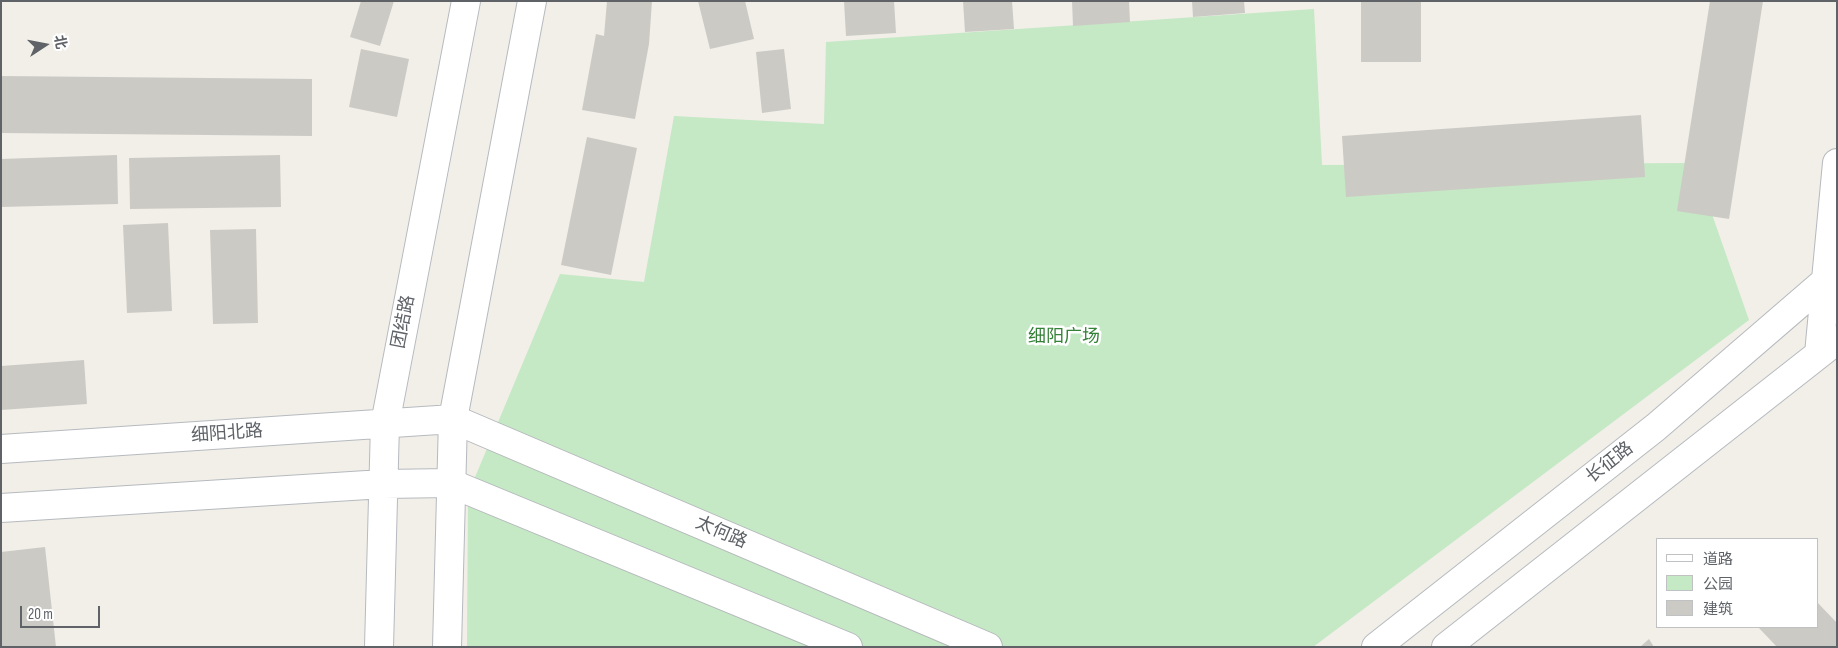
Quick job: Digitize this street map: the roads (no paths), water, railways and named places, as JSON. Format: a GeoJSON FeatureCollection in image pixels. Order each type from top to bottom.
{"type":"FeatureCollection","features":[{"type":"Feature","properties":{"kind":"main road","name":"团结路"},"geometry":{"type":"LineString","coordinates":[[379,647],[385,424],[466,1]]}},
{"type":"Feature","properties":{"kind":"main road"},"geometry":{"type":"LineString","coordinates":[[447,647],[453,419],[532,1]]}},
{"type":"Feature","properties":{"kind":"main road"},"geometry":{"type":"LineString","coordinates":[[1446,647],[1828,347],[1837,163]]}},
{"type":"Feature","properties":{"kind":"main road","name":"长征路"},"geometry":{"type":"LineString","coordinates":[[1376,647],[1656,427],[1831,275]]}},
{"type":"Feature","properties":{"kind":"main road","name":"细阳北路"},"geometry":{"type":"LineString","coordinates":[[1,449],[453,419]]}},
{"type":"Feature","properties":{"kind":"main road","name":"太何路"},"geometry":{"type":"LineString","coordinates":[[453,419],[988,647]]}},
{"type":"Feature","properties":{"kind":"main road"},"geometry":{"type":"LineString","coordinates":[[1,508],[384,484],[450,483],[848,647]]}},
{"type":"Feature","properties":{"kind":"park label","name":"细阳广场"},"geometry":{"type":"Point","coordinates":[1064,337]}}]}
